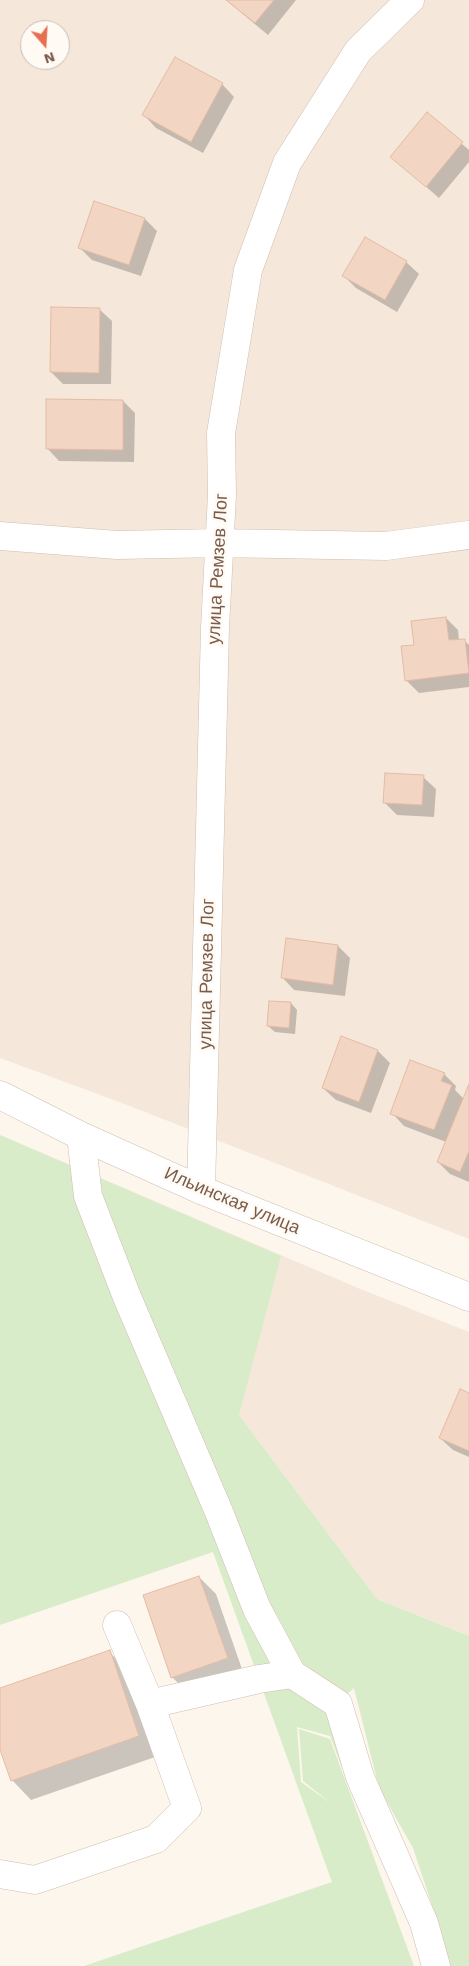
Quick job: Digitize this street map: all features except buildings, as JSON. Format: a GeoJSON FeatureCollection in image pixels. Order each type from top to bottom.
{"type":"FeatureCollection","features":[{"type":"Feature","properties":{"kind":"street","name":"улица Ремзев Лог"},"geometry":{"type":"LineString","coordinates":[[202,1190],[215,628],[222,494],[221,434],[248,270],[287,164],[358,51],[410,0]]}},
{"type":"Feature","properties":{"kind":"street"},"geometry":{"type":"LineString","coordinates":[[0,536],[117,546],[218,543],[386,546],[469,535]]}},
{"type":"Feature","properties":{"kind":"street","name":"Ильинская улица"},"geometry":{"type":"LineString","coordinates":[[0,1095],[81,1136],[202,1190],[469,1297]]}},
{"type":"Feature","properties":{"kind":"street"},"geometry":{"type":"LineString","coordinates":[[81,1136],[88,1196],[127,1297],[215,1503],[257,1609],[292,1674],[338,1704],[360,1777],[424,1923],[436,1966]]}},
{"type":"Feature","properties":{"kind":"street"},"geometry":{"type":"LineString","coordinates":[[0,1874],[35,1880],[156,1838],[187,1808],[150,1704],[117,1625]]}},
{"type":"Feature","properties":{"kind":"street"},"geometry":{"type":"LineString","coordinates":[[150,1704],[259,1678],[292,1674]]}},
{"type":"Feature","properties":{"kind":"shaded area"},"geometry":{"type":"Polygon","coordinates":[[[0,0],[469,0],[469,1239],[122,1103],[0,1058],[0,0]]]}},
{"type":"Feature","properties":{"kind":"shaded area"},"geometry":{"type":"Polygon","coordinates":[[[0,1135],[358,1288],[469,1332],[469,1636],[377,1599],[239,1415],[0,1135]]]}},
{"type":"Feature","properties":{"kind":"green space"},"geometry":{"type":"Polygon","coordinates":[[[0,1135],[281,1256],[239,1415],[377,1599],[469,1636],[469,1966],[448,1966],[437,1920],[413,1848],[379,1788],[354,1688],[328,1710],[346,1778],[330,1736],[297,1727],[301,1782],[332,1804],[303,1781],[299,1729],[330,1739],[414,1966],[84,1966],[332,1882],[213,1552],[0,1625],[0,1135]]]}}]}
